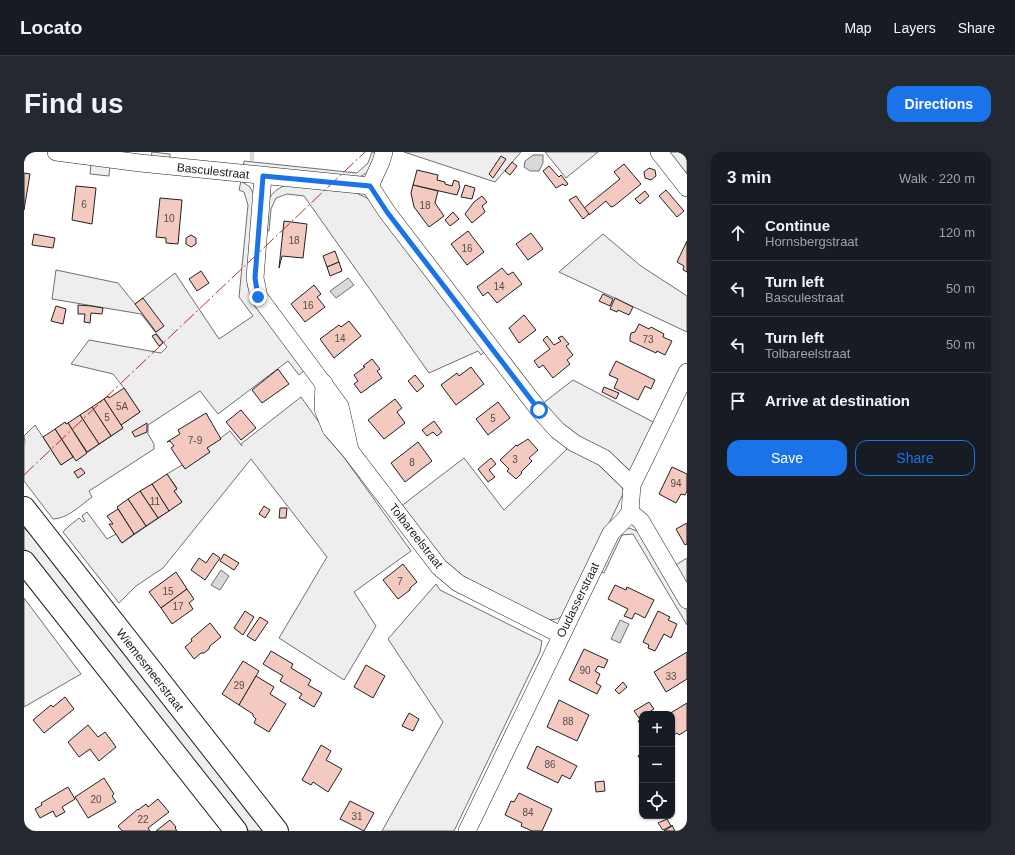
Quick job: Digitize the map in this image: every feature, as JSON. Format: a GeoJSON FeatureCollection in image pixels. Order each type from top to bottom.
{"type":"FeatureCollection","features":[{"type":"Feature","properties":{"kind":"main road","name":"Wiemesmeerstraat"},"geometry":{"type":"LineString","coordinates":[[24,508],[277,831]]}},
{"type":"Feature","properties":{"kind":"main road"},"geometry":{"type":"LineString","coordinates":[[24,562],[236,831]]}},
{"type":"Feature","properties":{"kind":"street","name":"Basculestraat"},"geometry":{"type":"LineString","coordinates":[[56,152],[263,176],[370,186]]}},
{"type":"Feature","properties":{"kind":"street"},"geometry":{"type":"LineString","coordinates":[[384,152],[382,162],[370,186],[387,212],[539,410],[557,430],[574,443],[604,458],[632,485]]}},
{"type":"Feature","properties":{"kind":"street"},"geometry":{"type":"LineString","coordinates":[[660,152],[687,188]]}},
{"type":"Feature","properties":{"kind":"street","name":"Tolbareelstraat"},"geometry":{"type":"LineString","coordinates":[[263,176],[255,278],[258,297],[340,406],[351,452],[439,567],[458,583],[561,635]]}},
{"type":"Feature","properties":{"kind":"street"},"geometry":{"type":"LineString","coordinates":[[687,372],[632,485],[630,512],[641,521],[687,600]]}},
{"type":"Feature","properties":{"kind":"street","name":"Oudasserstraat"},"geometry":{"type":"LineString","coordinates":[[466,831],[612,531],[626,519],[630,512]]}},
{"type":"Feature","properties":{"kind":"shaded area"},"geometry":{"type":"Polygon","coordinates":[[[152,152],[170,154],[170,160],[151,158],[152,152]]]}},
{"type":"Feature","properties":{"kind":"shaded area"},"geometry":{"type":"Polygon","coordinates":[[[372,152],[377,152],[370,169],[354,179],[243,168],[244,161],[357,173],[368,163],[372,152]]]}},
{"type":"Feature","properties":{"kind":"shaded area"},"geometry":{"type":"Polygon","coordinates":[[[404,152],[521,152],[495,182],[404,152]]]}},
{"type":"Feature","properties":{"kind":"shaded area"},"geometry":{"type":"Polygon","coordinates":[[[545,152],[598,152],[566,178],[545,152]]]}},
{"type":"Feature","properties":{"kind":"shaded area"},"geometry":{"type":"Polygon","coordinates":[[[668,152],[687,152],[687,176],[668,152]]]}},
{"type":"Feature","properties":{"kind":"shaded area"},"geometry":{"type":"Polygon","coordinates":[[[533,155],[543,155],[543,163],[539,171],[530,171],[524,167],[525,161],[533,155]]]}},
{"type":"Feature","properties":{"kind":"shaded area"},"geometry":{"type":"Polygon","coordinates":[[[91,164],[110,165],[109,176],[90,174],[91,164]]]}},
{"type":"Feature","properties":{"kind":"shaded area"},"geometry":{"type":"Polygon","coordinates":[[[241,181],[250,187],[256,199],[248,287],[255,306],[305,370],[299,375],[288,361],[218,414],[200,391],[148,425],[148,434],[154,444],[154,449],[89,491],[92,497],[74,511],[63,517],[53,519],[24,481],[24,436],[35,425],[61,465],[74,456],[76,460],[87,453],[85,449],[88,452],[123,428],[121,425],[140,412],[113,374],[71,364],[89,340],[161,353],[167,347],[141,314],[52,299],[56,270],[118,283],[135,304],[175,273],[219,339],[253,316],[239,297],[248,205],[244,192],[239,190],[241,181]]]}},
{"type":"Feature","properties":{"kind":"shaded area"},"geometry":{"type":"Polygon","coordinates":[[[288,184],[352,191],[367,198],[486,350],[481,355],[478,351],[429,373],[304,196],[287,194],[276,198],[271,209],[269,231],[265,230],[267,208],[270,197],[274,192],[288,184]]]}},
{"type":"Feature","properties":{"kind":"shaded area"},"geometry":{"type":"Polygon","coordinates":[[[603,234],[641,266],[687,296],[687,332],[559,272],[603,234]]]}},
{"type":"Feature","properties":{"kind":"shaded area"},"geometry":{"type":"Polygon","coordinates":[[[348,278],[354,285],[336,298],[330,291],[348,278]]]}},
{"type":"Feature","properties":{"kind":"shaded area"},"geometry":{"type":"Polygon","coordinates":[[[573,380],[657,424],[630,474],[576,438],[542,404],[573,380]]]}},
{"type":"Feature","properties":{"kind":"shaded area"},"geometry":{"type":"Polygon","coordinates":[[[301,397],[411,551],[354,592],[376,626],[344,680],[279,638],[327,557],[251,459],[163,568],[136,586],[119,603],[63,532],[79,518],[83,522],[85,521],[82,516],[87,512],[107,539],[116,534],[122,543],[182,502],[174,491],[177,488],[167,474],[182,465],[185,468],[210,452],[207,448],[230,431],[242,446],[241,444],[301,397]]]}},
{"type":"Feature","properties":{"kind":"shaded area"},"geometry":{"type":"Polygon","coordinates":[[[569,447],[601,465],[621,484],[624,492],[565,615],[557,619],[549,620],[455,576],[400,507],[464,458],[504,510],[569,447]]]}},
{"type":"Feature","properties":{"kind":"shaded area"},"geometry":{"type":"Polygon","coordinates":[[[24,528],[264,831],[249,831],[90,632],[24,548],[24,528]]]}},
{"type":"Feature","properties":{"kind":"shaded area"},"geometry":{"type":"Polygon","coordinates":[[[629,528],[642,535],[687,611],[687,625],[633,534],[622,535],[604,573],[599,571],[619,532],[629,528]]]}},
{"type":"Feature","properties":{"kind":"shaded area"},"geometry":{"type":"Polygon","coordinates":[[[687,558],[687,589],[674,566],[687,558]]]}},
{"type":"Feature","properties":{"kind":"shaded area"},"geometry":{"type":"Polygon","coordinates":[[[221,570],[229,576],[220,590],[211,585],[221,570]]]}},
{"type":"Feature","properties":{"kind":"shaded area"},"geometry":{"type":"Polygon","coordinates":[[[436,584],[440,590],[542,641],[540,652],[454,831],[382,831],[443,722],[388,639],[436,584]]]}},
{"type":"Feature","properties":{"kind":"shaded area"},"geometry":{"type":"Polygon","coordinates":[[[24,598],[81,674],[24,707],[24,598]]]}},
{"type":"Feature","properties":{"kind":"shaded area"},"geometry":{"type":"Polygon","coordinates":[[[620,620],[629,624],[620,643],[611,639],[620,620]]]}},
{"type":"Feature","properties":{"kind":"building"},"geometry":{"type":"Polygon","coordinates":[[[501,156],[506,159],[493,178],[489,174],[501,156]]]}},
{"type":"Feature","properties":{"kind":"building"},"geometry":{"type":"Polygon","coordinates":[[[512,162],[517,166],[510,175],[505,171],[512,162]]]}},
{"type":"Feature","properties":{"kind":"building"},"geometry":{"type":"Polygon","coordinates":[[[624,164],[641,184],[614,206],[611,207],[606,201],[589,215],[584,208],[620,179],[614,172],[624,164]]]}},
{"type":"Feature","properties":{"kind":"building"},"geometry":{"type":"Polygon","coordinates":[[[549,166],[559,177],[561,175],[568,184],[565,186],[563,184],[556,188],[543,171],[549,166]]]}},
{"type":"Feature","properties":{"kind":"building"},"geometry":{"type":"Polygon","coordinates":[[[649,168],[655,170],[656,176],[651,180],[645,178],[644,172],[649,168]]]}},
{"type":"Feature","properties":{"kind":"building"},"geometry":{"type":"Polygon","coordinates":[[[417,170],[438,175],[437,180],[452,186],[454,180],[459,182],[460,186],[457,195],[413,185],[417,170]]]}},
{"type":"Feature","properties":{"kind":"building"},"geometry":{"type":"Polygon","coordinates":[[[24,173],[30,174],[24,210],[24,173]]]}},
{"type":"Feature","properties":{"kind":"building"},"geometry":{"type":"Polygon","coordinates":[[[413,185],[438,191],[435,203],[444,216],[429,227],[414,207],[411,193],[413,185]]]}},
{"type":"Feature","properties":{"kind":"building"},"geometry":{"type":"Polygon","coordinates":[[[465,185],[475,188],[472,199],[461,197],[465,185]]]}},
{"type":"Feature","properties":{"kind":"building"},"geometry":{"type":"Polygon","coordinates":[[[76,186],[96,188],[92,224],[72,220],[76,186]]]}},
{"type":"Feature","properties":{"kind":"building"},"geometry":{"type":"Polygon","coordinates":[[[666,190],[684,211],[677,217],[659,196],[666,190]]]}},
{"type":"Feature","properties":{"kind":"building"},"geometry":{"type":"Polygon","coordinates":[[[645,191],[649,196],[640,204],[635,199],[645,191]]]}},
{"type":"Feature","properties":{"kind":"building"},"geometry":{"type":"Polygon","coordinates":[[[482,196],[487,202],[482,206],[485,212],[472,223],[465,214],[474,202],[482,196]]]}},
{"type":"Feature","properties":{"kind":"building"},"geometry":{"type":"Polygon","coordinates":[[[576,196],[589,214],[583,219],[569,200],[576,196]]]}},
{"type":"Feature","properties":{"kind":"building"},"geometry":{"type":"Polygon","coordinates":[[[160,198],[182,200],[178,244],[166,243],[166,238],[156,237],[160,198]]]}},
{"type":"Feature","properties":{"kind":"building"},"geometry":{"type":"Polygon","coordinates":[[[453,212],[459,219],[450,226],[445,220],[453,212]]]}},
{"type":"Feature","properties":{"kind":"building"},"geometry":{"type":"Polygon","coordinates":[[[284,221],[307,224],[303,258],[282,256],[279,268],[284,221]]]}},
{"type":"Feature","properties":{"kind":"building"},"geometry":{"type":"Polygon","coordinates":[[[468,231],[484,252],[467,265],[451,244],[468,231]]]}},
{"type":"Feature","properties":{"kind":"building"},"geometry":{"type":"Polygon","coordinates":[[[531,233],[543,249],[528,260],[516,244],[531,233]]]}},
{"type":"Feature","properties":{"kind":"building"},"geometry":{"type":"Polygon","coordinates":[[[34,234],[55,238],[53,248],[32,245],[34,234]]]}},
{"type":"Feature","properties":{"kind":"building"},"geometry":{"type":"Polygon","coordinates":[[[191,235],[196,238],[196,244],[191,247],[186,244],[186,238],[191,235]]]}},
{"type":"Feature","properties":{"kind":"building"},"geometry":{"type":"Polygon","coordinates":[[[687,241],[687,272],[683,270],[684,266],[677,262],[687,241]]]}},
{"type":"Feature","properties":{"kind":"building"},"geometry":{"type":"Polygon","coordinates":[[[335,251],[339,262],[327,267],[323,256],[335,251]]]}},
{"type":"Feature","properties":{"kind":"building"},"geometry":{"type":"Polygon","coordinates":[[[339,262],[342,271],[330,276],[327,267],[339,262]]]}},
{"type":"Feature","properties":{"kind":"building"},"geometry":{"type":"Polygon","coordinates":[[[502,268],[508,275],[513,272],[522,284],[497,303],[488,292],[483,296],[477,287],[502,268]]]}},
{"type":"Feature","properties":{"kind":"building"},"geometry":{"type":"Polygon","coordinates":[[[201,271],[209,283],[197,291],[189,279],[201,271]]]}},
{"type":"Feature","properties":{"kind":"building"},"geometry":{"type":"Polygon","coordinates":[[[314,285],[321,294],[317,297],[325,307],[305,322],[291,304],[314,285]]]}},
{"type":"Feature","properties":{"kind":"building"},"geometry":{"type":"Polygon","coordinates":[[[603,294],[613,299],[610,306],[599,301],[603,294]]]}},
{"type":"Feature","properties":{"kind":"building"},"geometry":{"type":"Polygon","coordinates":[[[143,298],[164,326],[156,332],[135,304],[143,298]]]}},
{"type":"Feature","properties":{"kind":"building"},"geometry":{"type":"Polygon","coordinates":[[[615,298],[633,307],[629,315],[618,310],[617,312],[610,309],[615,298]]]}},
{"type":"Feature","properties":{"kind":"building"},"geometry":{"type":"Polygon","coordinates":[[[78,305],[103,308],[102,314],[91,313],[90,323],[84,322],[85,314],[78,314],[78,305]]]}},
{"type":"Feature","properties":{"kind":"building"},"geometry":{"type":"Polygon","coordinates":[[[56,306],[66,309],[63,324],[51,321],[56,306]]]}},
{"type":"Feature","properties":{"kind":"building"},"geometry":{"type":"Polygon","coordinates":[[[524,315],[536,330],[519,343],[509,328],[524,315]]]}},
{"type":"Feature","properties":{"kind":"building"},"geometry":{"type":"Polygon","coordinates":[[[349,321],[361,336],[334,358],[320,339],[339,325],[341,327],[349,321]]]}},
{"type":"Feature","properties":{"kind":"building"},"geometry":{"type":"Polygon","coordinates":[[[639,324],[649,329],[651,327],[664,334],[663,337],[672,341],[665,355],[657,351],[656,353],[630,341],[631,333],[635,332],[639,324]]]}},
{"type":"Feature","properties":{"kind":"building"},"geometry":{"type":"Polygon","coordinates":[[[156,334],[163,343],[159,346],[152,336],[156,334]]]}},
{"type":"Feature","properties":{"kind":"building"},"geometry":{"type":"Polygon","coordinates":[[[547,336],[554,345],[561,341],[558,338],[562,336],[569,344],[566,346],[573,355],[567,360],[570,364],[553,378],[543,365],[539,368],[534,361],[550,349],[543,340],[547,336]]]}},
{"type":"Feature","properties":{"kind":"building"},"geometry":{"type":"Polygon","coordinates":[[[372,359],[380,369],[377,371],[382,378],[361,393],[354,384],[358,381],[354,375],[365,367],[363,366],[372,359]]]}},
{"type":"Feature","properties":{"kind":"building"},"geometry":{"type":"Polygon","coordinates":[[[616,361],[655,380],[651,389],[645,386],[638,400],[614,388],[618,379],[609,375],[616,361]]]}},
{"type":"Feature","properties":{"kind":"building"},"geometry":{"type":"Polygon","coordinates":[[[471,367],[484,384],[456,405],[441,385],[457,373],[459,376],[471,367]]]}},
{"type":"Feature","properties":{"kind":"building"},"geometry":{"type":"Polygon","coordinates":[[[278,369],[289,384],[262,403],[252,390],[278,369]]]}},
{"type":"Feature","properties":{"kind":"building"},"geometry":{"type":"Polygon","coordinates":[[[415,375],[424,386],[417,392],[408,381],[415,375]]]}},
{"type":"Feature","properties":{"kind":"building"},"geometry":{"type":"Polygon","coordinates":[[[604,387],[619,393],[616,399],[602,392],[604,387]]]}},
{"type":"Feature","properties":{"kind":"building"},"geometry":{"type":"Polygon","coordinates":[[[124,388],[140,412],[121,425],[104,399],[108,396],[109,398],[124,388]]]}},
{"type":"Feature","properties":{"kind":"building"},"geometry":{"type":"Polygon","coordinates":[[[104,399],[123,428],[111,436],[92,407],[104,399]]]}},
{"type":"Feature","properties":{"kind":"building"},"geometry":{"type":"Polygon","coordinates":[[[395,399],[402,408],[397,412],[405,423],[384,439],[368,420],[395,399]]]}},
{"type":"Feature","properties":{"kind":"building"},"geometry":{"type":"Polygon","coordinates":[[[498,402],[510,418],[488,435],[476,419],[498,402]]]}},
{"type":"Feature","properties":{"kind":"building"},"geometry":{"type":"Polygon","coordinates":[[[92,407],[111,436],[99,444],[80,415],[92,407]]]}},
{"type":"Feature","properties":{"kind":"building"},"geometry":{"type":"Polygon","coordinates":[[[241,410],[256,428],[241,440],[226,422],[241,410]]]}},
{"type":"Feature","properties":{"kind":"building"},"geometry":{"type":"Polygon","coordinates":[[[206,413],[221,439],[207,448],[210,452],[185,469],[171,448],[174,446],[170,441],[167,442],[180,434],[178,430],[206,413]]]}},
{"type":"Feature","properties":{"kind":"building"},"geometry":{"type":"Polygon","coordinates":[[[80,415],[99,444],[87,452],[68,423],[80,415]]]}},
{"type":"Feature","properties":{"kind":"building"},"geometry":{"type":"Polygon","coordinates":[[[434,421],[442,432],[437,436],[433,432],[427,436],[422,430],[434,421]]]}},
{"type":"Feature","properties":{"kind":"building"},"geometry":{"type":"Polygon","coordinates":[[[65,422],[66,424],[68,423],[87,453],[76,461],[55,429],[65,422]]]}},
{"type":"Feature","properties":{"kind":"building"},"geometry":{"type":"Polygon","coordinates":[[[147,423],[147,432],[135,437],[132,432],[147,423]]]}},
{"type":"Feature","properties":{"kind":"building"},"geometry":{"type":"Polygon","coordinates":[[[55,429],[73,457],[61,465],[43,437],[55,429]]]}},
{"type":"Feature","properties":{"kind":"building"},"geometry":{"type":"Polygon","coordinates":[[[528,439],[538,450],[529,458],[532,461],[516,479],[507,471],[509,469],[500,460],[516,445],[517,446],[528,439]]]}},
{"type":"Feature","properties":{"kind":"building"},"geometry":{"type":"Polygon","coordinates":[[[418,442],[432,461],[405,482],[391,463],[418,442]]]}},
{"type":"Feature","properties":{"kind":"building"},"geometry":{"type":"Polygon","coordinates":[[[491,458],[496,464],[489,470],[495,477],[488,482],[478,469],[491,458]]]}},
{"type":"Feature","properties":{"kind":"building"},"geometry":{"type":"Polygon","coordinates":[[[672,467],[687,474],[687,491],[685,495],[681,494],[676,503],[659,494],[672,467]]]}},
{"type":"Feature","properties":{"kind":"building"},"geometry":{"type":"Polygon","coordinates":[[[81,468],[85,473],[78,478],[74,472],[81,468]]]}},
{"type":"Feature","properties":{"kind":"building"},"geometry":{"type":"Polygon","coordinates":[[[167,474],[177,489],[174,491],[182,502],[169,511],[152,484],[167,474]]]}},
{"type":"Feature","properties":{"kind":"building"},"geometry":{"type":"Polygon","coordinates":[[[152,484],[169,511],[158,518],[140,491],[152,484]]]}},
{"type":"Feature","properties":{"kind":"building"},"geometry":{"type":"Polygon","coordinates":[[[140,491],[158,518],[146,526],[128,499],[140,491]]]}},
{"type":"Feature","properties":{"kind":"building"},"geometry":{"type":"Polygon","coordinates":[[[128,499],[146,526],[134,534],[117,507],[128,499]]]}},
{"type":"Feature","properties":{"kind":"building"},"geometry":{"type":"Polygon","coordinates":[[[264,506],[270,510],[265,518],[259,514],[264,506]]]}},
{"type":"Feature","properties":{"kind":"building"},"geometry":{"type":"Polygon","coordinates":[[[280,508],[287,508],[286,518],[279,518],[280,508]]]}},
{"type":"Feature","properties":{"kind":"building"},"geometry":{"type":"Polygon","coordinates":[[[118,509],[134,534],[122,543],[109,524],[113,524],[107,516],[118,509]]]}},
{"type":"Feature","properties":{"kind":"building"},"geometry":{"type":"Polygon","coordinates":[[[687,523],[687,544],[685,545],[676,529],[687,523]]]}},
{"type":"Feature","properties":{"kind":"building"},"geometry":{"type":"Polygon","coordinates":[[[213,553],[220,558],[205,580],[191,570],[199,558],[206,563],[213,553]]]}},
{"type":"Feature","properties":{"kind":"building"},"geometry":{"type":"Polygon","coordinates":[[[224,554],[239,563],[234,570],[220,561],[224,554]]]}},
{"type":"Feature","properties":{"kind":"building"},"geometry":{"type":"Polygon","coordinates":[[[403,564],[417,582],[410,588],[410,590],[398,599],[383,580],[403,564]]]}},
{"type":"Feature","properties":{"kind":"building"},"geometry":{"type":"Polygon","coordinates":[[[176,572],[187,589],[161,608],[149,592],[176,572]]]}},
{"type":"Feature","properties":{"kind":"building"},"geometry":{"type":"Polygon","coordinates":[[[615,585],[626,590],[627,587],[654,600],[645,618],[635,613],[632,619],[624,616],[628,609],[608,599],[615,585]]]}},
{"type":"Feature","properties":{"kind":"building"},"geometry":{"type":"Polygon","coordinates":[[[187,589],[194,599],[189,603],[193,609],[172,624],[161,608],[187,589]]]}},
{"type":"Feature","properties":{"kind":"building"},"geometry":{"type":"Polygon","coordinates":[[[245,611],[254,617],[243,635],[234,628],[245,611]]]}},
{"type":"Feature","properties":{"kind":"building"},"geometry":{"type":"Polygon","coordinates":[[[658,611],[670,617],[668,620],[677,624],[671,638],[664,634],[655,651],[648,648],[649,645],[643,642],[658,611]]]}},
{"type":"Feature","properties":{"kind":"building"},"geometry":{"type":"Polygon","coordinates":[[[260,617],[268,622],[255,641],[247,636],[260,617]]]}},
{"type":"Feature","properties":{"kind":"building"},"geometry":{"type":"Polygon","coordinates":[[[210,623],[221,637],[210,646],[209,649],[194,659],[185,647],[192,641],[191,639],[210,623]]]}},
{"type":"Feature","properties":{"kind":"building"},"geometry":{"type":"Polygon","coordinates":[[[584,649],[608,660],[604,668],[598,666],[595,671],[600,674],[596,683],[601,686],[597,694],[569,680],[584,649]]]}},
{"type":"Feature","properties":{"kind":"building"},"geometry":{"type":"Polygon","coordinates":[[[271,651],[293,664],[291,668],[311,680],[308,685],[322,693],[314,707],[299,698],[302,694],[280,681],[283,676],[263,664],[271,651]]]}},
{"type":"Feature","properties":{"kind":"building"},"geometry":{"type":"Polygon","coordinates":[[[687,652],[687,679],[666,692],[654,672],[687,652]]]}},
{"type":"Feature","properties":{"kind":"building"},"geometry":{"type":"Polygon","coordinates":[[[243,661],[259,671],[239,705],[222,694],[243,661]]]}},
{"type":"Feature","properties":{"kind":"building"},"geometry":{"type":"Polygon","coordinates":[[[366,665],[385,676],[373,698],[354,687],[366,665]]]}},
{"type":"Feature","properties":{"kind":"building"},"geometry":{"type":"Polygon","coordinates":[[[256,676],[274,687],[270,694],[286,704],[269,732],[254,723],[256,719],[253,714],[239,705],[256,676]]]}},
{"type":"Feature","properties":{"kind":"building"},"geometry":{"type":"Polygon","coordinates":[[[623,682],[627,687],[619,694],[615,690],[623,682]]]}},
{"type":"Feature","properties":{"kind":"building"},"geometry":{"type":"Polygon","coordinates":[[[65,697],[74,709],[44,733],[33,720],[51,705],[53,707],[65,697]]]}},
{"type":"Feature","properties":{"kind":"building"},"geometry":{"type":"Polygon","coordinates":[[[559,700],[589,715],[577,741],[547,727],[559,700]]]}},
{"type":"Feature","properties":{"kind":"building"},"geometry":{"type":"Polygon","coordinates":[[[649,702],[654,709],[651,711],[639,711],[639,718],[634,711],[649,702]]]}},
{"type":"Feature","properties":{"kind":"building"},"geometry":{"type":"Polygon","coordinates":[[[687,703],[687,730],[679,735],[677,733],[675,734],[674,711],[687,703]]]}},
{"type":"Feature","properties":{"kind":"building"},"geometry":{"type":"Polygon","coordinates":[[[409,713],[419,719],[413,731],[402,726],[409,713]]]}},
{"type":"Feature","properties":{"kind":"building"},"geometry":{"type":"Polygon","coordinates":[[[88,725],[98,737],[105,732],[116,747],[99,761],[90,749],[79,757],[68,742],[88,725]]]}},
{"type":"Feature","properties":{"kind":"building"},"geometry":{"type":"Polygon","coordinates":[[[321,745],[331,751],[326,760],[342,769],[328,792],[313,782],[311,785],[302,780],[321,745]]]}},
{"type":"Feature","properties":{"kind":"building"},"geometry":{"type":"Polygon","coordinates":[[[537,746],[577,766],[570,779],[562,775],[558,783],[527,768],[537,746]]]}},
{"type":"Feature","properties":{"kind":"building"},"geometry":{"type":"Polygon","coordinates":[[[104,778],[114,794],[112,796],[116,802],[88,818],[75,797],[104,778]]]}},
{"type":"Feature","properties":{"kind":"building"},"geometry":{"type":"Polygon","coordinates":[[[604,781],[605,791],[596,792],[595,782],[604,781]]]}},
{"type":"Feature","properties":{"kind":"building"},"geometry":{"type":"Polygon","coordinates":[[[68,787],[75,799],[62,807],[65,812],[56,817],[53,811],[40,818],[35,809],[42,805],[41,803],[68,787]]]}},
{"type":"Feature","properties":{"kind":"building"},"geometry":{"type":"Polygon","coordinates":[[[519,793],[552,809],[542,831],[532,831],[521,826],[522,823],[505,815],[511,801],[514,802],[519,793]]]}},
{"type":"Feature","properties":{"kind":"building"},"geometry":{"type":"Polygon","coordinates":[[[158,799],[169,812],[148,828],[150,831],[122,831],[118,826],[138,809],[146,804],[148,807],[158,799]]]}},
{"type":"Feature","properties":{"kind":"building"},"geometry":{"type":"Polygon","coordinates":[[[350,801],[374,813],[364,831],[340,819],[350,801]]]}},
{"type":"Feature","properties":{"kind":"building"},"geometry":{"type":"Polygon","coordinates":[[[667,819],[671,826],[663,830],[658,823],[667,819]]]}},
{"type":"Feature","properties":{"kind":"building"},"geometry":{"type":"Polygon","coordinates":[[[170,820],[176,827],[175,828],[177,831],[156,831],[170,820]]]}},
{"type":"Feature","properties":{"kind":"building"},"geometry":{"type":"Polygon","coordinates":[[[672,826],[675,831],[664,831],[672,826]]]}},
{"type":"Feature","properties":{"kind":"waterway"},"geometry":{"type":"LineString","coordinates":[[252,152],[252,159]]}},
{"type":"Feature","properties":{"kind":"power"},"geometry":{"type":"LineString","coordinates":[[24,475],[365,152]]}},
{"type":"Feature","properties":{"kind":"route"},"geometry":{"type":"LineString","coordinates":[[258,297],[255,278],[263,176],[370,186],[387,212],[539,410]]}}]}
